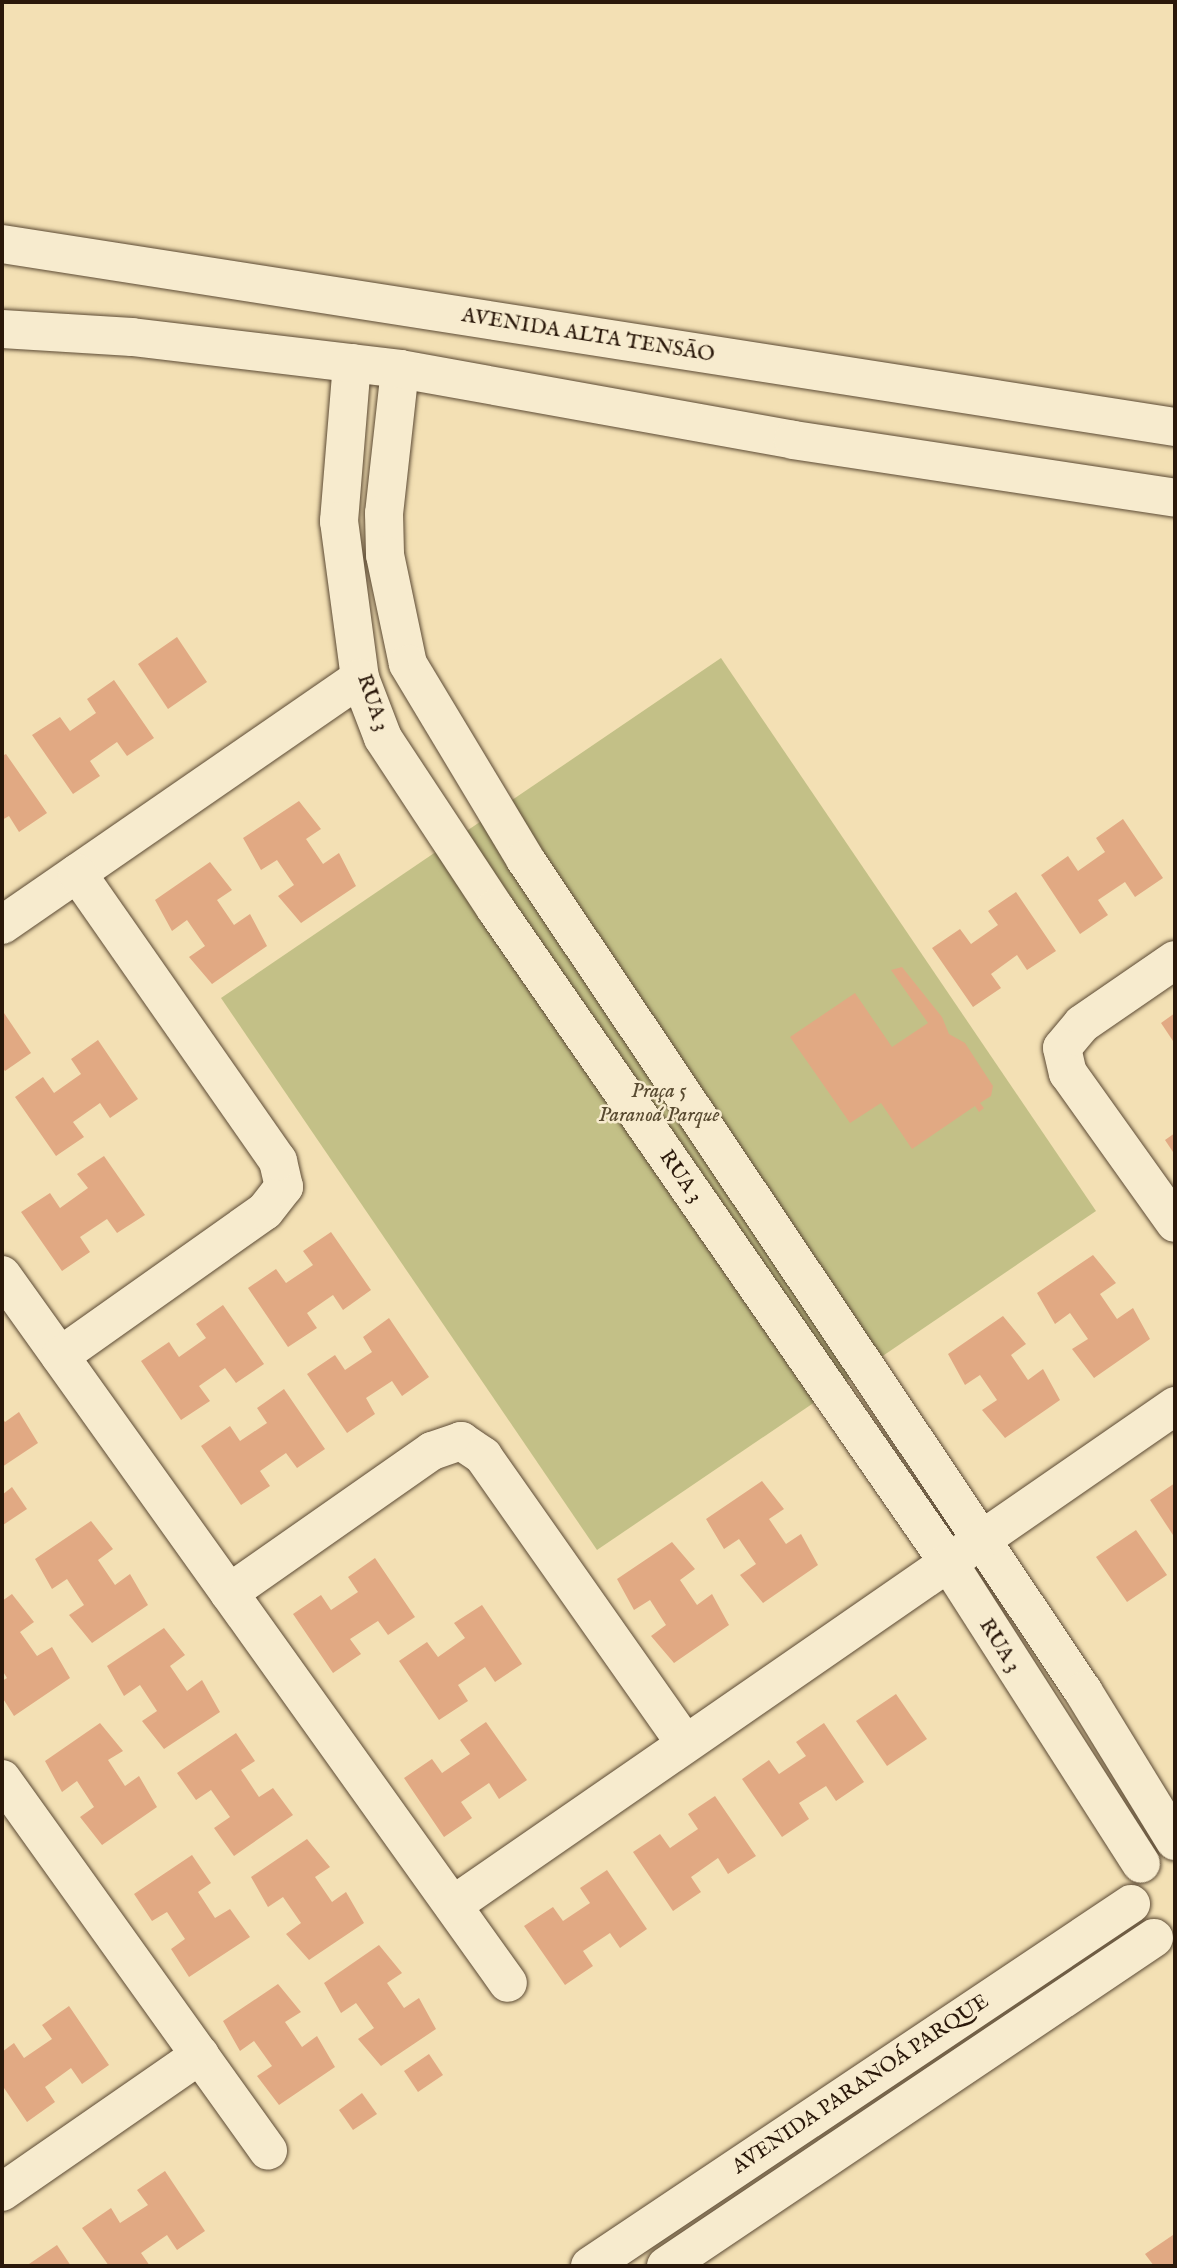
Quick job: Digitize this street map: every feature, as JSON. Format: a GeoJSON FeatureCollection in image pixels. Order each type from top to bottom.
{"type":"FeatureCollection","features":[{"type":"Feature","properties":{"kind":"street","name":"AVENIDA ALTA TENSĀO"},"geometry":{"type":"LineString","coordinates":[[2,244],[1175,428]]}},
{"type":"Feature","properties":{"kind":"street"},"geometry":{"type":"LineString","coordinates":[[2,329],[132,337],[400,369],[793,440],[1175,498]]}},
{"type":"Feature","properties":{"kind":"street","name":"RUA 3"},"geometry":{"type":"LineString","coordinates":[[352,363],[339,521],[360,678],[383,738],[431,814],[947,1562],[1141,1864]]}},
{"type":"Feature","properties":{"kind":"street","name":"RUA 3"},"geometry":{"type":"LineString","coordinates":[[400,369],[384,513],[385,555],[408,664],[524,859],[1083,1691],[1175,1843]]}},
{"type":"Feature","properties":{"kind":"street"},"geometry":{"type":"LineString","coordinates":[[2,925],[360,678]]}},
{"type":"Feature","properties":{"kind":"street"},"geometry":{"type":"LineString","coordinates":[[60,1356],[265,1211],[284,1187],[278,1161],[76,873]]}},
{"type":"Feature","properties":{"kind":"street"},"geometry":{"type":"LineString","coordinates":[[1175,960],[1082,1024],[1062,1048],[1068,1073],[1175,1223]]}},
{"type":"Feature","properties":{"kind":"street"},"geometry":{"type":"LineString","coordinates":[[2,1275],[508,1983]]}},
{"type":"Feature","properties":{"kind":"street"},"geometry":{"type":"LineString","coordinates":[[453,1905],[1175,1406]]}},
{"type":"Feature","properties":{"kind":"street"},"geometry":{"type":"LineString","coordinates":[[229,1593],[432,1451],[461,1441],[483,1456],[685,1743]]}},
{"type":"Feature","properties":{"kind":"street"},"geometry":{"type":"LineString","coordinates":[[2,1779],[268,2151]]}},
{"type":"Feature","properties":{"kind":"street"},"geometry":{"type":"LineString","coordinates":[[1165,1941],[1139,1923],[1131,1903],[1132,1883],[1141,1864],[1158,1850],[1175,1843]]}},
{"type":"Feature","properties":{"kind":"street","name":"AVENIDA PARANOÁ PARQUE"},"geometry":{"type":"LineString","coordinates":[[590,2266],[1131,1903]]}},
{"type":"Feature","properties":{"kind":"street","name":"AVENIDA PARANOÁ PARQUE"},"geometry":{"type":"LineString","coordinates":[[666,2266],[1165,1941]]}},
{"type":"Feature","properties":{"kind":"street"},"geometry":{"type":"LineString","coordinates":[[2,2192],[200,2055]]}},
{"type":"Feature","properties":{"kind":"green space","name":"Praça 5 Paranoá Parque"},"geometry":{"type":"Polygon","coordinates":[[[721,658],[1096,1211],[597,1550],[221,998],[721,658]]]}},
{"type":"Feature","properties":{"kind":"building"},"geometry":{"type":"Polygon","coordinates":[[[177,637],[207,682],[168,709],[138,664],[177,637]]]}},
{"type":"Feature","properties":{"kind":"building"},"geometry":{"type":"Polygon","coordinates":[[[114,680],[154,738],[127,756],[117,742],[90,761],[100,776],[73,794],[32,735],[60,717],[70,731],[96,713],[87,699],[114,680]]]}},
{"type":"Feature","properties":{"kind":"building"},"geometry":{"type":"Polygon","coordinates":[[[6,754],[47,813],[19,832],[9,816],[2,820],[2,756],[6,754]]]}},
{"type":"Feature","properties":{"kind":"building"},"geometry":{"type":"Polygon","coordinates":[[[299,801],[321,829],[306,839],[323,864],[339,853],[356,886],[301,923],[278,896],[294,885],[277,860],[261,870],[243,838],[299,801]]]}},
{"type":"Feature","properties":{"kind":"building"},"geometry":{"type":"Polygon","coordinates":[[[1123,819],[1163,878],[1135,897],[1125,882],[1098,900],[1108,915],[1080,934],[1041,875],[1068,856],[1078,871],[1105,852],[1096,838],[1123,819]]]}},
{"type":"Feature","properties":{"kind":"building"},"geometry":{"type":"Polygon","coordinates":[[[210,862],[232,890],[217,900],[234,925],[250,914],[267,946],[212,984],[189,957],[205,946],[187,920],[172,931],[155,900],[210,862]]]}},
{"type":"Feature","properties":{"kind":"building"},"geometry":{"type":"Polygon","coordinates":[[[1016,892],[1056,951],[1027,970],[1017,955],[991,974],[1001,988],[973,1007],[932,948],[960,929],[971,944],[998,925],[988,911],[1016,892]]]}},
{"type":"Feature","properties":{"kind":"building"},"geometry":{"type":"Polygon","coordinates":[[[902,967],[942,1017],[949,1034],[965,1043],[993,1086],[991,1096],[980,1103],[984,1108],[979,1112],[975,1106],[912,1149],[881,1103],[850,1123],[790,1037],[855,993],[892,1047],[928,1023],[891,970],[902,967]]]}},
{"type":"Feature","properties":{"kind":"building"},"geometry":{"type":"Polygon","coordinates":[[[2,1010],[31,1053],[5,1071],[2,1067],[2,1010]]]}},
{"type":"Feature","properties":{"kind":"building"},"geometry":{"type":"Polygon","coordinates":[[[1175,1013],[1175,1044],[1161,1023],[1175,1013]]]}},
{"type":"Feature","properties":{"kind":"building"},"geometry":{"type":"Polygon","coordinates":[[[98,1040],[138,1099],[110,1118],[100,1103],[73,1122],[84,1137],[56,1156],[15,1097],[43,1077],[54,1093],[81,1074],[71,1059],[98,1040]]]}},
{"type":"Feature","properties":{"kind":"building"},"geometry":{"type":"Polygon","coordinates":[[[1175,1133],[1175,1155],[1165,1140],[1175,1133]]]}},
{"type":"Feature","properties":{"kind":"building"},"geometry":{"type":"Polygon","coordinates":[[[104,1156],[145,1215],[117,1233],[107,1219],[80,1237],[90,1252],[62,1271],[21,1212],[50,1193],[60,1208],[88,1188],[77,1174],[104,1156]]]}},
{"type":"Feature","properties":{"kind":"building"},"geometry":{"type":"Polygon","coordinates":[[[331,1232],[371,1290],[343,1310],[333,1295],[307,1313],[317,1328],[288,1347],[248,1288],[276,1269],[286,1283],[313,1265],[303,1251],[331,1232]]]}},
{"type":"Feature","properties":{"kind":"building"},"geometry":{"type":"Polygon","coordinates":[[[1093,1255],[1116,1283],[1100,1294],[1117,1319],[1133,1308],[1150,1339],[1094,1378],[1072,1349],[1088,1339],[1070,1313],[1055,1324],[1037,1293],[1093,1255]]]}},
{"type":"Feature","properties":{"kind":"building"},"geometry":{"type":"Polygon","coordinates":[[[223,1305],[264,1364],[236,1383],[225,1368],[199,1386],[210,1401],[181,1420],[141,1361],[169,1342],[179,1357],[206,1338],[196,1324],[223,1305]]]}},
{"type":"Feature","properties":{"kind":"building"},"geometry":{"type":"Polygon","coordinates":[[[1003,1316],[1026,1344],[1011,1355],[1028,1380],[1043,1369],[1060,1400],[1005,1438],[982,1410],[997,1400],[980,1375],[965,1385],[948,1354],[1003,1316]]]}},
{"type":"Feature","properties":{"kind":"building"},"geometry":{"type":"Polygon","coordinates":[[[389,1318],[429,1377],[402,1396],[392,1381],[366,1398],[375,1414],[347,1433],[307,1374],[335,1355],[345,1370],[372,1352],[363,1337],[389,1318]]]}},
{"type":"Feature","properties":{"kind":"building"},"geometry":{"type":"Polygon","coordinates":[[[284,1389],[325,1449],[297,1468],[286,1453],[260,1471],[270,1486],[241,1505],[201,1446],[230,1426],[240,1441],[267,1423],[257,1408],[284,1389]]]}},
{"type":"Feature","properties":{"kind":"building"},"geometry":{"type":"Polygon","coordinates":[[[19,1412],[38,1443],[2,1467],[2,1418],[5,1422],[19,1412]]]}},
{"type":"Feature","properties":{"kind":"building"},"geometry":{"type":"Polygon","coordinates":[[[762,1481],[784,1509],[769,1519],[786,1544],[801,1534],[818,1565],[763,1603],[740,1575],[756,1564],[739,1539],[724,1549],[706,1519],[762,1481]]]}},
{"type":"Feature","properties":{"kind":"building"},"geometry":{"type":"Polygon","coordinates":[[[1175,1483],[1175,1538],[1150,1500],[1175,1483]]]}},
{"type":"Feature","properties":{"kind":"building"},"geometry":{"type":"Polygon","coordinates":[[[12,1487],[27,1509],[3,1525],[2,1495],[12,1487]]]}},
{"type":"Feature","properties":{"kind":"building"},"geometry":{"type":"Polygon","coordinates":[[[91,1521],[113,1549],[98,1560],[115,1585],[130,1574],[148,1605],[92,1643],[69,1615],[84,1605],[67,1579],[52,1589],[35,1559],[91,1521]]]}},
{"type":"Feature","properties":{"kind":"building"},"geometry":{"type":"Polygon","coordinates":[[[1136,1530],[1167,1575],[1127,1602],[1096,1557],[1136,1530]]]}},
{"type":"Feature","properties":{"kind":"building"},"geometry":{"type":"Polygon","coordinates":[[[672,1542],[695,1569],[680,1580],[697,1605],[712,1594],[729,1625],[674,1663],[651,1636],[666,1625],[650,1600],[634,1610],[617,1579],[672,1542]]]}},
{"type":"Feature","properties":{"kind":"building"},"geometry":{"type":"Polygon","coordinates":[[[375,1558],[415,1617],[388,1635],[378,1621],[350,1639],[361,1654],[333,1673],[293,1614],[321,1595],[331,1610],[358,1592],[348,1577],[375,1558]]]}},
{"type":"Feature","properties":{"kind":"building"},"geometry":{"type":"Polygon","coordinates":[[[12,1594],[34,1622],[20,1632],[37,1656],[52,1647],[70,1678],[14,1716],[2,1697],[2,1681],[7,1678],[2,1670],[2,1601],[12,1594]]]}},
{"type":"Feature","properties":{"kind":"building"},"geometry":{"type":"Polygon","coordinates":[[[482,1605],[522,1664],[495,1682],[485,1667],[458,1685],[468,1701],[439,1720],[399,1661],[427,1642],[438,1657],[465,1638],[454,1623],[482,1605]]]}},
{"type":"Feature","properties":{"kind":"building"},"geometry":{"type":"Polygon","coordinates":[[[164,1628],[185,1655],[170,1666],[187,1691],[202,1680],[220,1712],[164,1749],[142,1721],[157,1711],[140,1685],[124,1696],[107,1666],[164,1628]]]}},
{"type":"Feature","properties":{"kind":"building"},"geometry":{"type":"Polygon","coordinates":[[[896,1694],[927,1739],[887,1766],[856,1721],[896,1694]]]}},
{"type":"Feature","properties":{"kind":"building"},"geometry":{"type":"Polygon","coordinates":[[[486,1722],[527,1780],[499,1799],[489,1783],[461,1802],[472,1818],[444,1837],[404,1778],[432,1759],[442,1773],[470,1754],[460,1740],[486,1722]]]}},
{"type":"Feature","properties":{"kind":"building"},"geometry":{"type":"Polygon","coordinates":[[[100,1723],[123,1751],[108,1760],[125,1786],[139,1776],[157,1807],[102,1845],[80,1817],[94,1807],[77,1781],[62,1792],[45,1761],[100,1723]]]}},
{"type":"Feature","properties":{"kind":"building"},"geometry":{"type":"Polygon","coordinates":[[[824,1723],[864,1782],[836,1801],[826,1786],[799,1803],[809,1819],[782,1837],[742,1779],[769,1760],[779,1774],[806,1756],[796,1742],[824,1723]]]}},
{"type":"Feature","properties":{"kind":"building"},"geometry":{"type":"Polygon","coordinates":[[[236,1733],[255,1761],[241,1770],[259,1797],[273,1788],[293,1815],[234,1856],[214,1828],[230,1817],[211,1790],[196,1800],[177,1773],[236,1733]]]}},
{"type":"Feature","properties":{"kind":"building"},"geometry":{"type":"Polygon","coordinates":[[[715,1796],[756,1856],[728,1874],[718,1858],[691,1877],[701,1892],[673,1911],[633,1852],[660,1834],[670,1848],[698,1829],[688,1814],[715,1796]]]}},
{"type":"Feature","properties":{"kind":"building"},"geometry":{"type":"Polygon","coordinates":[[[307,1839],[330,1867],[315,1877],[332,1902],[346,1892],[364,1923],[309,1960],[286,1934],[301,1923],[283,1897],[268,1907],[251,1877],[307,1839]]]}},
{"type":"Feature","properties":{"kind":"building"},"geometry":{"type":"Polygon","coordinates":[[[192,1855],[211,1883],[198,1892],[215,1918],[230,1909],[250,1937],[189,1977],[171,1949],[185,1939],[167,1912],[152,1921],[134,1894],[192,1855]]]}},
{"type":"Feature","properties":{"kind":"building"},"geometry":{"type":"Polygon","coordinates":[[[607,1870],[647,1929],[620,1948],[610,1933],[583,1951],[593,1966],[565,1985],[524,1926],[553,1907],[563,1921],[590,1903],[580,1888],[607,1870]]]}},
{"type":"Feature","properties":{"kind":"building"},"geometry":{"type":"Polygon","coordinates":[[[379,1945],[402,1973],[387,1983],[404,2008],[419,1998],[436,2029],[381,2066],[358,2039],[374,2028],[356,2003],[341,2013],[324,1983],[379,1945]]]}},
{"type":"Feature","properties":{"kind":"building"},"geometry":{"type":"Polygon","coordinates":[[[278,1984],[301,2012],[285,2022],[302,2047],[317,2036],[335,2067],[279,2105],[257,2076],[272,2066],[254,2041],[240,2051],[223,2021],[278,1984]]]}},
{"type":"Feature","properties":{"kind":"building"},"geometry":{"type":"Polygon","coordinates":[[[69,2006],[109,2065],[82,2084],[71,2068],[45,2087],[55,2102],[27,2122],[2,2085],[2,2052],[14,2043],[24,2058],[52,2039],[42,2025],[69,2006]]]}},
{"type":"Feature","properties":{"kind":"building"},"geometry":{"type":"Polygon","coordinates":[[[429,2054],[443,2075],[418,2092],[404,2071],[429,2054]]]}},
{"type":"Feature","properties":{"kind":"building"},"geometry":{"type":"Polygon","coordinates":[[[362,2093],[377,2114],[353,2130],[339,2110],[362,2093]]]}},
{"type":"Feature","properties":{"kind":"building"},"geometry":{"type":"Polygon","coordinates":[[[165,2171],[205,2231],[177,2250],[167,2235],[141,2253],[150,2266],[109,2266],[82,2228],[111,2208],[120,2223],[148,2205],[137,2190],[165,2171]]]}},
{"type":"Feature","properties":{"kind":"building"},"geometry":{"type":"Polygon","coordinates":[[[1173,2235],[1175,2266],[1154,2266],[1145,2254],[1173,2235]]]}},
{"type":"Feature","properties":{"kind":"building"},"geometry":{"type":"Polygon","coordinates":[[[57,2245],[71,2266],[29,2264],[57,2245]]]}}]}
